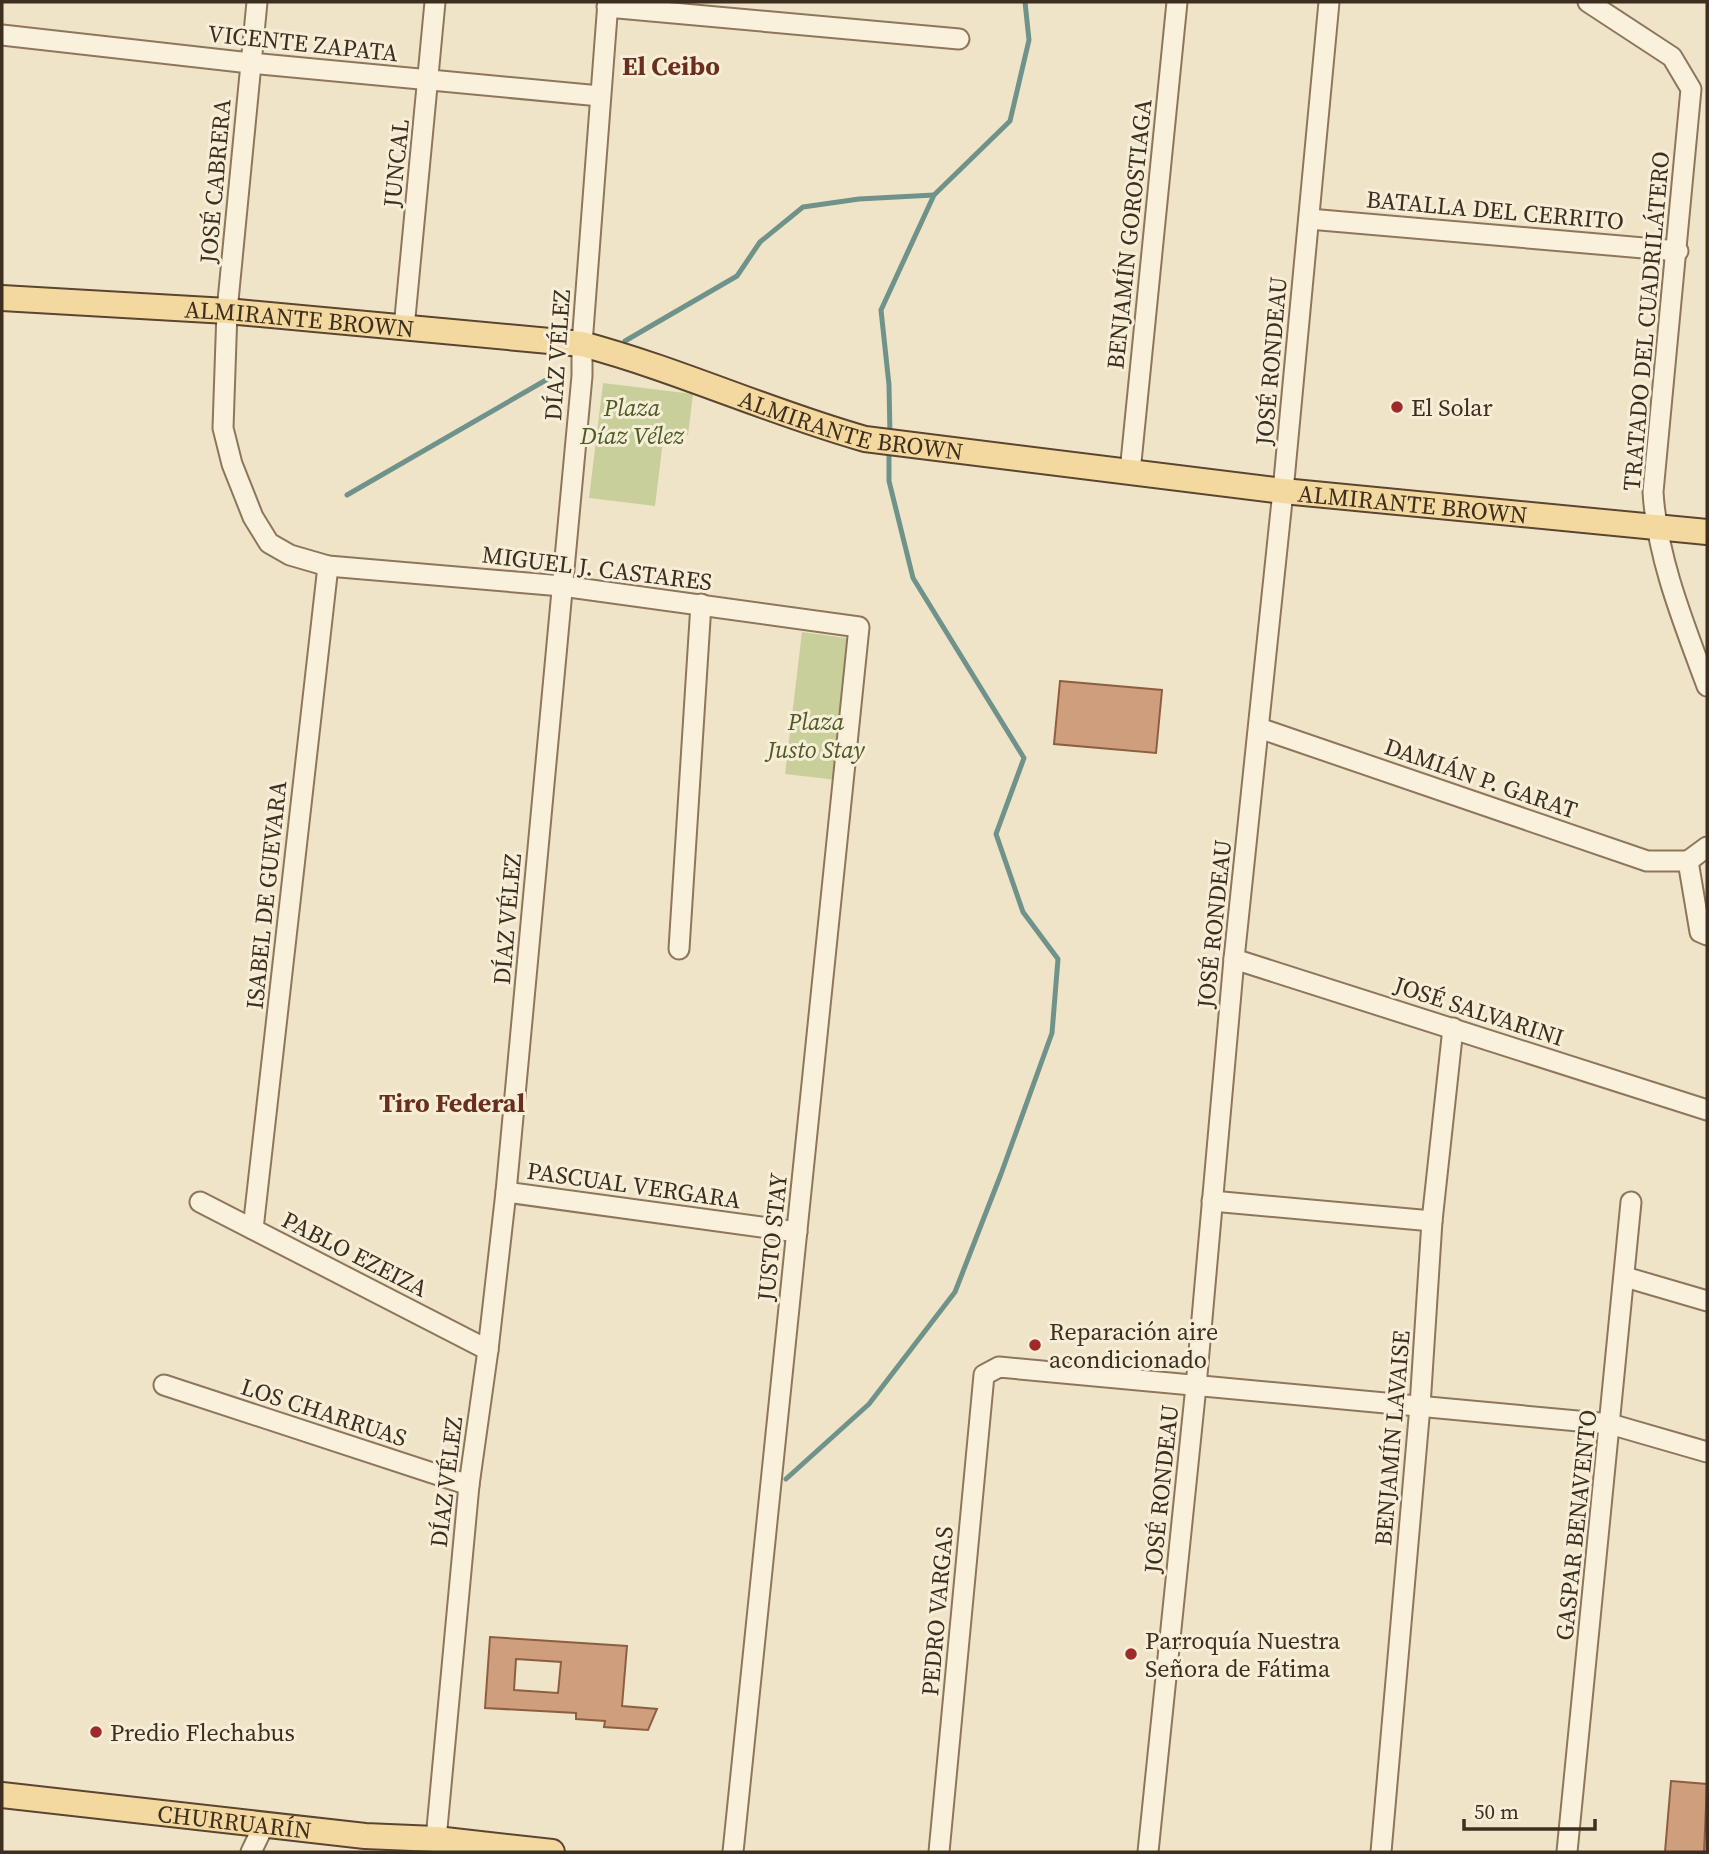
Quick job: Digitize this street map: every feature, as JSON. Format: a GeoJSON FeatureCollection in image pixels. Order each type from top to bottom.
{"type":"FeatureCollection","features":[{"type":"Feature","properties":{"kind":"main road","name":"ALMIRANTE BROWN"},"geometry":{"type":"LineString","coordinates":[[2,298],[227,311],[582,344],[638,359],[814,425],[865,439],[1283,491],[1707,532]]}},
{"type":"Feature","properties":{"kind":"main road","name":"CHURRUARÍN"},"geometry":{"type":"LineString","coordinates":[[2,1796],[264,1825],[363,1844],[436,1839],[552,1852]]}},
{"type":"Feature","properties":{"kind":"street","name":"JOSÉ CABRERA"},"geometry":{"type":"LineString","coordinates":[[257,2],[227,311],[223,428],[232,464],[253,517],[269,543],[290,555],[328,566]]}},
{"type":"Feature","properties":{"kind":"street","name":"JUNCAL"},"geometry":{"type":"LineString","coordinates":[[404,328],[435,2]]}},
{"type":"Feature","properties":{"kind":"street","name":"BENJAMÍN GOROSTIAGA"},"geometry":{"type":"LineString","coordinates":[[1130,472],[1177,2]]}},
{"type":"Feature","properties":{"kind":"street","name":"JOSÉ RONDEAU"},"geometry":{"type":"LineString","coordinates":[[1148,1852],[1196,1386],[1234,960],[1283,491],[1329,2]]}},
{"type":"Feature","properties":{"kind":"street","name":"TRATADO DEL CUADRILÁTERO"},"geometry":{"type":"LineString","coordinates":[[1588,2],[1672,57],[1691,89],[1678,251],[1653,492],[1656,527],[1687,631],[1707,686]]}},
{"type":"Feature","properties":{"kind":"street"},"geometry":{"type":"LineString","coordinates":[[608,4],[959,39]]}},
{"type":"Feature","properties":{"kind":"street","name":"DÍAZ VÉLEZ"},"geometry":{"type":"LineString","coordinates":[[436,1839],[469,1485],[506,1192],[582,376],[582,344],[608,4]]}},
{"type":"Feature","properties":{"kind":"street","name":"VICENTE ZAPATA"},"geometry":{"type":"LineString","coordinates":[[2,35],[250,63],[600,96]]}},
{"type":"Feature","properties":{"kind":"street","name":"BATALLA DEL CERRITO"},"geometry":{"type":"LineString","coordinates":[[1309,219],[1678,251]]}},
{"type":"Feature","properties":{"kind":"street","name":"MIGUEL J. CASTARES"},"geometry":{"type":"LineString","coordinates":[[328,566],[562,586],[859,627]]}},
{"type":"Feature","properties":{"kind":"street","name":"ISABEL DE GUEVARA"},"geometry":{"type":"LineString","coordinates":[[253,1229],[328,566]]}},
{"type":"Feature","properties":{"kind":"street"},"geometry":{"type":"LineString","coordinates":[[679,950],[701,604]]}},
{"type":"Feature","properties":{"kind":"street","name":"JUSTO STAY"},"geometry":{"type":"LineString","coordinates":[[733,1852],[859,627]]}},
{"type":"Feature","properties":{"kind":"street","name":"DAMIÁN P. GARAT"},"geometry":{"type":"LineString","coordinates":[[1259,728],[1647,861],[1688,861]]}},
{"type":"Feature","properties":{"kind":"street"},"geometry":{"type":"LineString","coordinates":[[1707,847],[1688,861],[1700,932],[1707,934]]}},
{"type":"Feature","properties":{"kind":"street","name":"JOSÉ SALVARINI"},"geometry":{"type":"LineString","coordinates":[[1234,960],[1707,1110]]}},
{"type":"Feature","properties":{"kind":"street","name":"BENJAMÍN LAVAISE"},"geometry":{"type":"LineString","coordinates":[[1381,1852],[1420,1406],[1432,1221],[1453,1028]]}},
{"type":"Feature","properties":{"kind":"street","name":"PASCUAL VERGARA"},"geometry":{"type":"LineString","coordinates":[[506,1192],[797,1232]]}},
{"type":"Feature","properties":{"kind":"street"},"geometry":{"type":"LineString","coordinates":[[1212,1201],[1432,1221]]}},
{"type":"Feature","properties":{"kind":"street","name":"PABLO EZEIZA"},"geometry":{"type":"LineString","coordinates":[[200,1202],[488,1350]]}},
{"type":"Feature","properties":{"kind":"street","name":"GASPAR BENAVENTO"},"geometry":{"type":"LineString","coordinates":[[1567,1852],[1625,1278],[1630,1202]]}},
{"type":"Feature","properties":{"kind":"street"},"geometry":{"type":"LineString","coordinates":[[1625,1278],[1707,1301]]}},
{"type":"Feature","properties":{"kind":"street","name":"PEDRO VARGAS"},"geometry":{"type":"LineString","coordinates":[[939,1852],[984,1375],[999,1367],[1196,1386]]}},
{"type":"Feature","properties":{"kind":"street","name":"LOS CHARRUAS"},"geometry":{"type":"LineString","coordinates":[[164,1385],[469,1485]]}},
{"type":"Feature","properties":{"kind":"street"},"geometry":{"type":"LineString","coordinates":[[1196,1386],[1610,1424],[1707,1452]]}},
{"type":"Feature","properties":{"kind":"street"},"geometry":{"type":"LineString","coordinates":[[251,1852],[264,1825]]}},
{"type":"Feature","properties":{"kind":"green space","name":"Plaza Díaz Vélez"},"geometry":{"type":"Polygon","coordinates":[[[603,383],[693,394],[688,435],[664,433],[655,506],[589,498],[603,383]]]}},
{"type":"Feature","properties":{"kind":"green space","name":"Plaza Justo Stay"},"geometry":{"type":"Polygon","coordinates":[[[802,632],[854,639],[837,780],[785,774],[802,632]]]}},
{"type":"Feature","properties":{"kind":"building"},"geometry":{"type":"Polygon","coordinates":[[[1060,681],[1162,690],[1156,753],[1054,744],[1060,681]]]}},
{"type":"Feature","properties":{"kind":"building"},"geometry":{"type":"Polygon","coordinates":[[[490,1637],[627,1646],[622,1706],[657,1709],[648,1730],[604,1727],[605,1721],[576,1719],[576,1713],[485,1708],[490,1637]],[[516,1659],[514,1690],[558,1693],[561,1662],[516,1659]]]}},
{"type":"Feature","properties":{"kind":"building"},"geometry":{"type":"Polygon","coordinates":[[[1671,1781],[1707,1784],[1704,1852],[1665,1852],[1671,1781]]]}},
{"type":"Feature","properties":{"kind":"waterway"},"geometry":{"type":"LineString","coordinates":[[890,436],[889,385],[881,310],[934,195],[1010,121],[1029,40],[1025,2]]}},
{"type":"Feature","properties":{"kind":"waterway"},"geometry":{"type":"LineString","coordinates":[[625,341],[737,276],[760,242],[803,207],[859,199],[934,195]]}},
{"type":"Feature","properties":{"kind":"waterway"},"geometry":{"type":"LineString","coordinates":[[347,495],[546,380]]}},
{"type":"Feature","properties":{"kind":"waterway"},"geometry":{"type":"LineString","coordinates":[[786,1479],[869,1404],[955,1292],[1052,1033],[1058,959],[1023,912],[996,834],[1024,758],[913,578],[889,481],[889,450]]}},
{"type":"Feature","properties":{"kind":"place","name":"El Solar"},"geometry":{"type":"Point","coordinates":[1397,407]}},
{"type":"Feature","properties":{"kind":"place","name":"Reparación aire acondicionado"},"geometry":{"type":"Point","coordinates":[1035,1345]}},
{"type":"Feature","properties":{"kind":"place","name":"Parroquía Nuestra Señora de Fátima"},"geometry":{"type":"Point","coordinates":[1131,1654]}},
{"type":"Feature","properties":{"kind":"place","name":"Predio Flechabus"},"geometry":{"type":"Point","coordinates":[96,1732]}},
{"type":"Feature","properties":{"kind":"district","name":"El Ceibo"},"geometry":{"type":"Point","coordinates":[671,66]}},
{"type":"Feature","properties":{"kind":"district","name":"Tiro Federal"},"geometry":{"type":"Point","coordinates":[452,1103]}}]}
